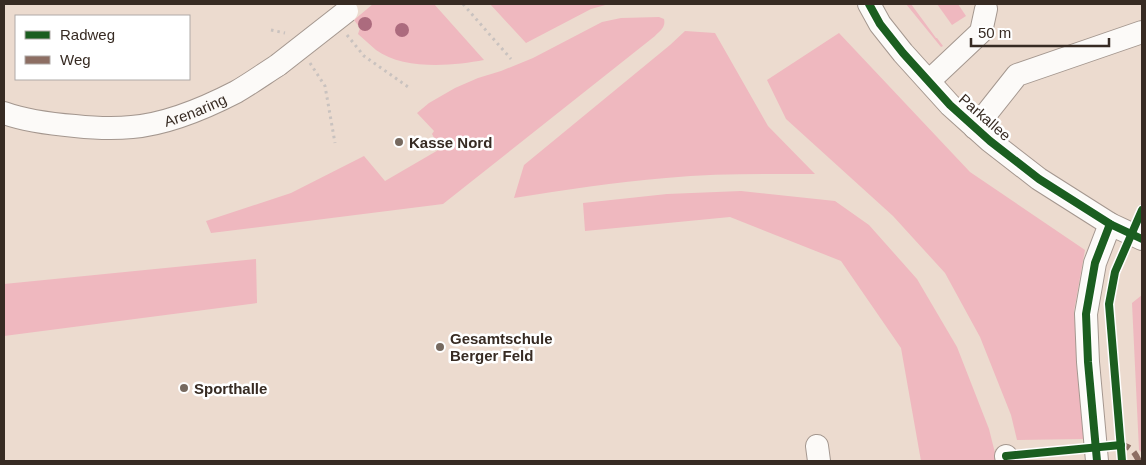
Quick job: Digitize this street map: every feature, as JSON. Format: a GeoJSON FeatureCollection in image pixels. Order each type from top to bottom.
{"type":"FeatureCollection","features":[{"type":"Feature","properties":{"kind":"street","name":"Parkallee"},"geometry":{"type":"LineString","coordinates":[[869,4],[880,24],[903,53],[950,105],[990,141],[1039,179],[1110,224],[1142,240]]}},
{"type":"Feature","properties":{"kind":"street"},"geometry":{"type":"LineString","coordinates":[[929,81],[981,32],[988,5]]}},
{"type":"Feature","properties":{"kind":"street","name":"Arenaring"},"geometry":{"type":"LineString","coordinates":[[4,113],[15,117],[55,124],[96,128],[132,127],[166,120],[199,109],[237,91],[278,65],[348,14]]}},
{"type":"Feature","properties":{"kind":"street"},"geometry":{"type":"LineString","coordinates":[[975,128],[1018,75],[1142,32]]}},
{"type":"Feature","properties":{"kind":"street"},"geometry":{"type":"LineString","coordinates":[[1018,75],[1043,78],[1113,58]]}},
{"type":"Feature","properties":{"kind":"street"},"geometry":{"type":"LineString","coordinates":[[1097,461],[1088,362],[1086,314],[1095,263],[1110,224]]}},
{"type":"Feature","properties":{"kind":"path"},"geometry":{"type":"LineString","coordinates":[[462,4],[511,59]]}},
{"type":"Feature","properties":{"kind":"path"},"geometry":{"type":"LineString","coordinates":[[348,14],[364,56],[411,89]]}},
{"type":"Feature","properties":{"kind":"path"},"geometry":{"type":"LineString","coordinates":[[271,30],[286,33]]}},
{"type":"Feature","properties":{"kind":"path"},"geometry":{"type":"LineString","coordinates":[[305,56],[325,86],[335,142]]}},
{"type":"Feature","properties":{"kind":"shaded area"},"geometry":{"type":"Polygon","coordinates":[[[373,4],[434,4],[484,60],[458,64],[428,65],[400,61],[387,56],[376,50],[358,34],[360,28],[354,20],[373,4]]]}},
{"type":"Feature","properties":{"kind":"shaded area"},"geometry":{"type":"Polygon","coordinates":[[[490,4],[609,4],[591,9],[526,43],[490,4]]]}},
{"type":"Feature","properties":{"kind":"shaded area"},"geometry":{"type":"Polygon","coordinates":[[[906,4],[911,4],[943,46],[941,47],[906,4]]]}},
{"type":"Feature","properties":{"kind":"shaded area"},"geometry":{"type":"Polygon","coordinates":[[[937,4],[958,4],[966,16],[952,25],[937,4]]]}},
{"type":"Feature","properties":{"kind":"shaded area"},"geometry":{"type":"Polygon","coordinates":[[[659,17],[664,19],[664,24],[655,36],[443,204],[211,233],[206,221],[291,193],[364,156],[385,181],[440,149],[432,134],[434,131],[417,113],[429,103],[455,88],[478,78],[533,58],[602,22],[621,18],[659,17]]]}},
{"type":"Feature","properties":{"kind":"shaded area"},"geometry":{"type":"Polygon","coordinates":[[[685,31],[715,33],[768,126],[815,174],[685,176],[609,184],[514,198],[524,165],[685,31]]]}},
{"type":"Feature","properties":{"kind":"shaded area"},"geometry":{"type":"Polygon","coordinates":[[[839,33],[970,172],[1085,250],[1074,311],[1084,439],[1017,440],[1011,415],[980,337],[945,273],[893,216],[786,119],[767,80],[839,33]]]}},
{"type":"Feature","properties":{"kind":"shaded area"},"geometry":{"type":"Polygon","coordinates":[[[741,191],[835,201],[869,225],[917,279],[957,347],[989,429],[997,461],[921,461],[901,348],[841,261],[730,217],[585,231],[583,203],[667,194],[741,191]]]}},
{"type":"Feature","properties":{"kind":"shaded area"},"geometry":{"type":"Polygon","coordinates":[[[256,259],[257,303],[4,336],[4,284],[256,259]]]}},
{"type":"Feature","properties":{"kind":"shaded area"},"geometry":{"type":"Polygon","coordinates":[[[1142,295],[1142,453],[1139,450],[1132,303],[1142,295]]]}},
{"type":"Feature","properties":{"kind":"marked path"},"geometry":{"type":"LineString","coordinates":[[1118,445],[1131,449],[1139,461]]}},
{"type":"Feature","properties":{"kind":"cycle path"},"geometry":{"type":"LineString","coordinates":[[869,4],[880,24],[903,53],[950,105],[990,141],[1039,179],[1110,224],[1142,239]]}},
{"type":"Feature","properties":{"kind":"cycle path"},"geometry":{"type":"LineString","coordinates":[[1122,461],[1109,304],[1115,272],[1142,210]]}},
{"type":"Feature","properties":{"kind":"cycle path"},"geometry":{"type":"LineString","coordinates":[[1097,461],[1088,362],[1086,314],[1095,263],[1110,224]]}},
{"type":"Feature","properties":{"kind":"cycle path"},"geometry":{"type":"LineString","coordinates":[[1006,456],[1121,445]]}},
{"type":"Feature","properties":{"kind":"place","name":"Kasse Nord"},"geometry":{"type":"Point","coordinates":[399,142]}},
{"type":"Feature","properties":{"kind":"place","name":"Gesamtschule Berger Feld"},"geometry":{"type":"Point","coordinates":[440,347]}},
{"type":"Feature","properties":{"kind":"place","name":"Sporthalle"},"geometry":{"type":"Point","coordinates":[184,388]}}]}
